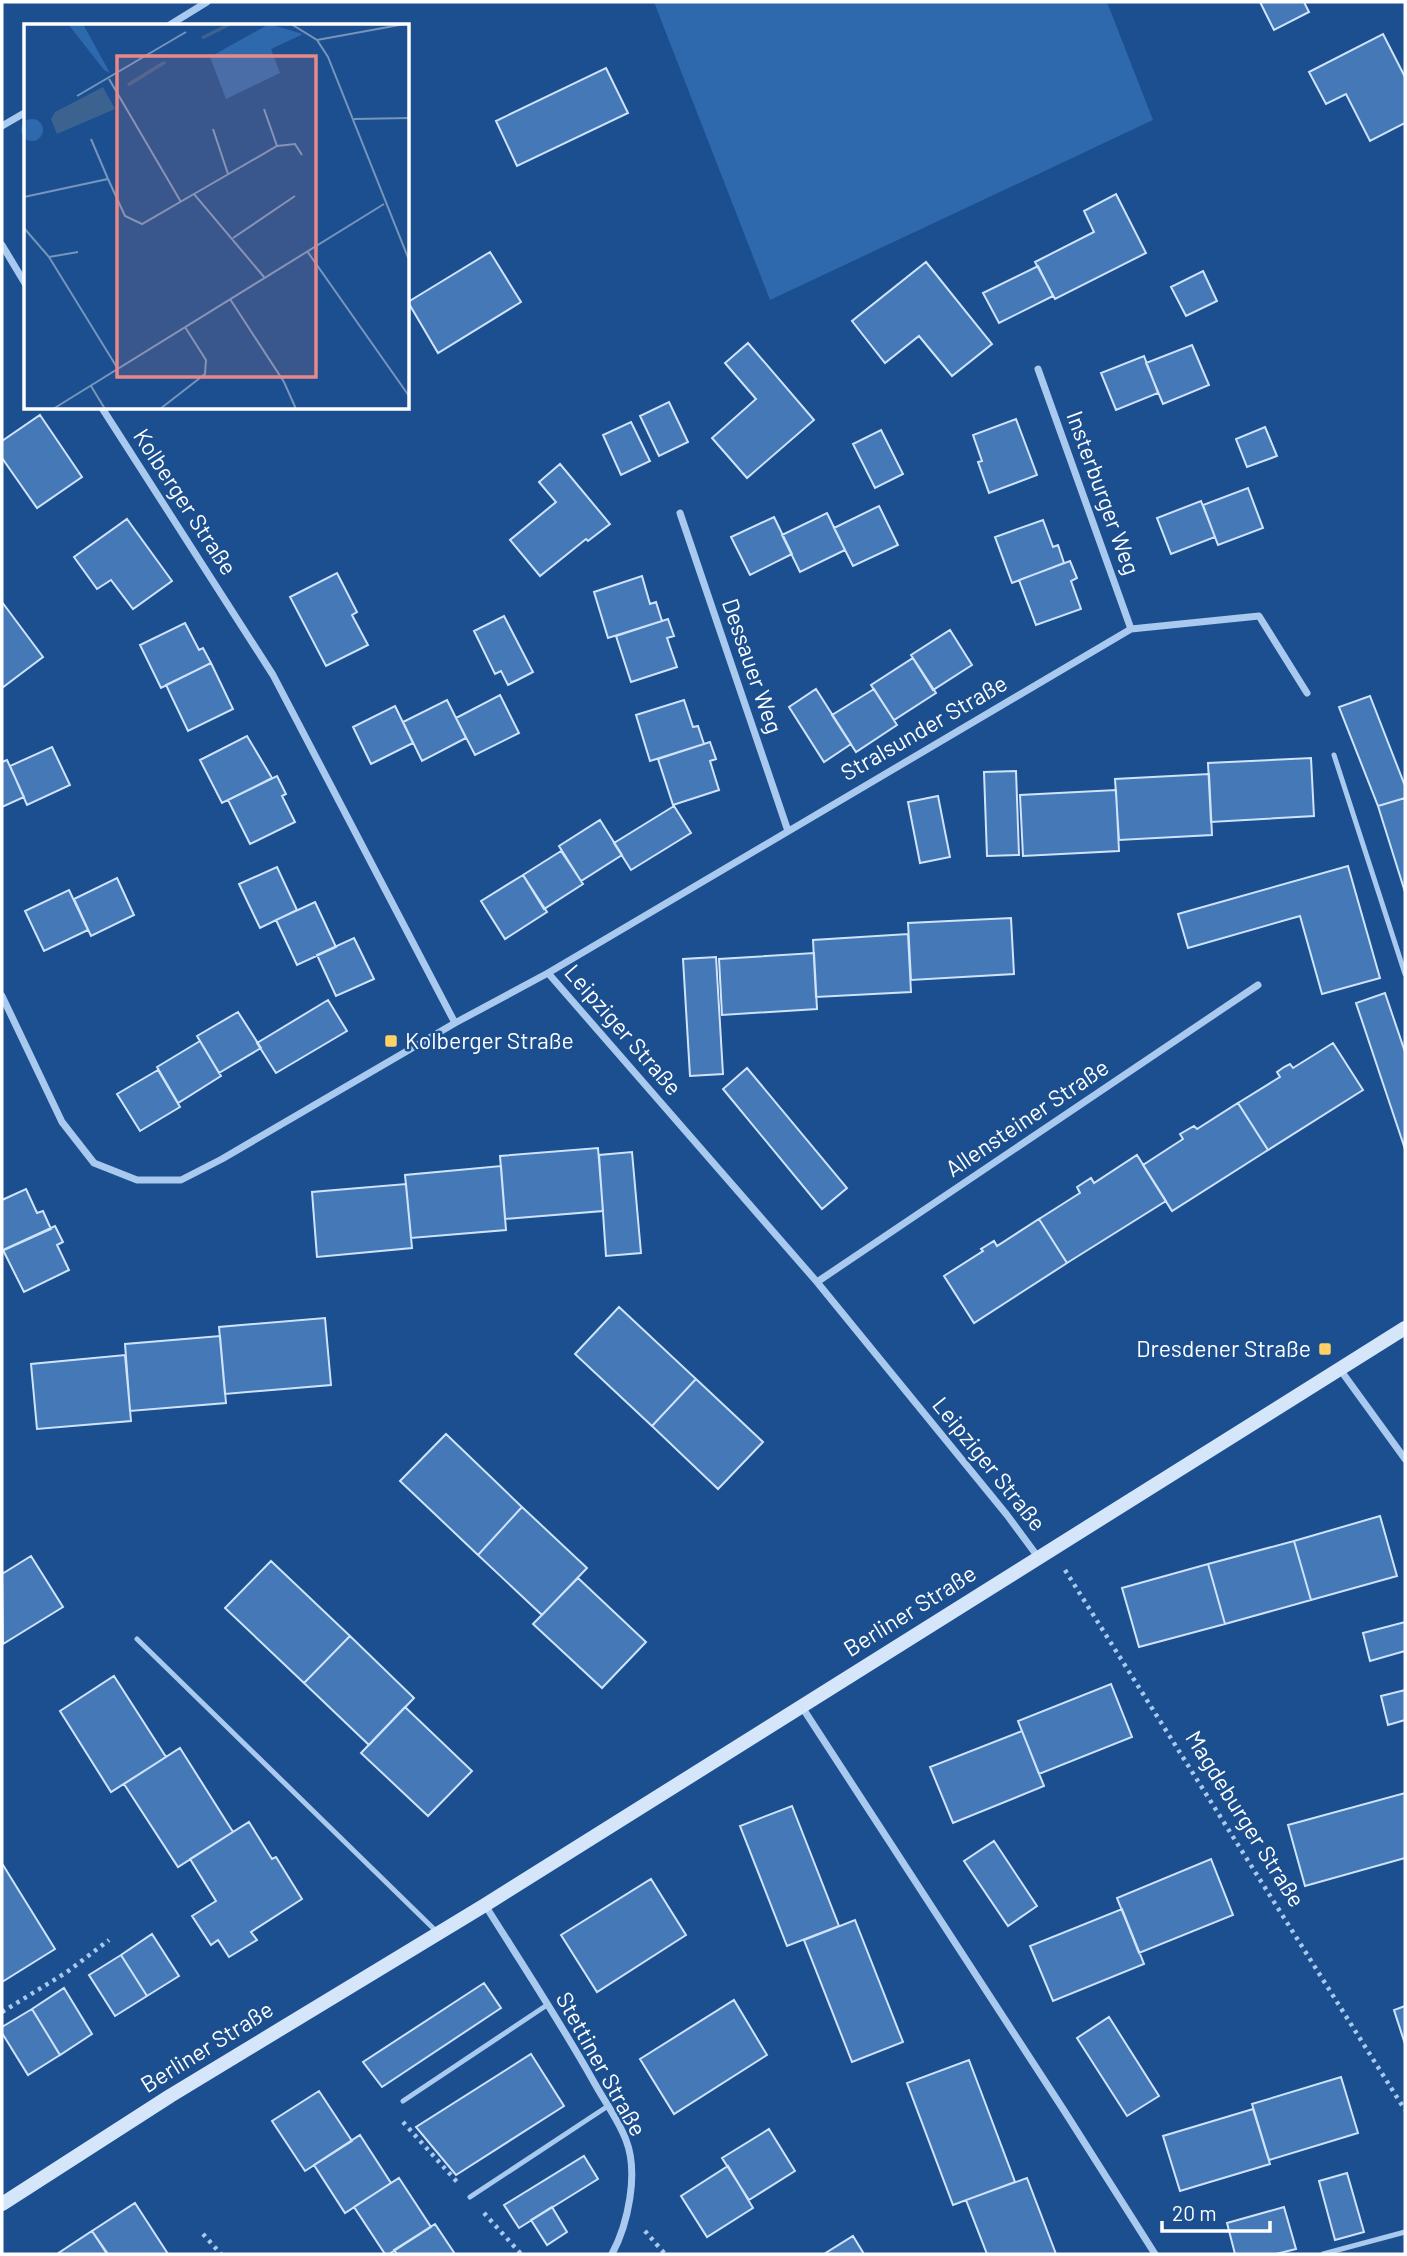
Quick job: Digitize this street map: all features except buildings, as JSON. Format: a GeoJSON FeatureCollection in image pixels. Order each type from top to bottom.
{"type":"FeatureCollection","features":[{"type":"Feature","properties":{"kind":"main road","name":"Berliner Straße"},"geometry":{"type":"LineString","coordinates":[[3,2200],[485,1905],[1405,1328]]}},
{"type":"Feature","properties":{"kind":"street"},"geometry":{"type":"LineString","coordinates":[[171,24],[208,2]]}},
{"type":"Feature","properties":{"kind":"street"},"geometry":{"type":"LineString","coordinates":[[2,125],[24,113]]}},
{"type":"Feature","properties":{"kind":"street"},"geometry":{"type":"LineString","coordinates":[[2,245],[24,282]]}},
{"type":"Feature","properties":{"kind":"street","name":"Insterburger Weg"},"geometry":{"type":"LineString","coordinates":[[1038,369],[1131,629]]}},
{"type":"Feature","properties":{"kind":"street","name":"Kolberger Straße"},"geometry":{"type":"LineString","coordinates":[[103,410],[273,675],[455,1023]]}},
{"type":"Feature","properties":{"kind":"street","name":"Dessauer Weg"},"geometry":{"type":"LineString","coordinates":[[680,513],[788,831]]}},
{"type":"Feature","properties":{"kind":"street","name":"Stralsunder Straße"},"geometry":{"type":"LineString","coordinates":[[548,972],[1131,629],[1259,616],[1307,693]]}},
{"type":"Feature","properties":{"kind":"street","name":"Leipziger Straße"},"geometry":{"type":"LineString","coordinates":[[2,996],[62,1122],[94,1163],[137,1180],[181,1180],[548,972],[817,1282],[1007,1515],[1038,1557]]}},
{"type":"Feature","properties":{"kind":"street","name":"Allensteiner Straße"},"geometry":{"type":"LineString","coordinates":[[817,1282],[1258,985]]}},
{"type":"Feature","properties":{"kind":"street"},"geometry":{"type":"LineString","coordinates":[[1339,1368],[1405,1459]]}},
{"type":"Feature","properties":{"kind":"street"},"geometry":{"type":"LineString","coordinates":[[802,1707],[1155,2254]]}},
{"type":"Feature","properties":{"kind":"street","name":"Stettiner Straße"},"geometry":{"type":"LineString","coordinates":[[485,1905],[627,2141],[631,2179],[628,2212],[621,2237],[612,2254]]}},
{"type":"Feature","properties":{"kind":"lane"},"geometry":{"type":"LineString","coordinates":[[1334,755],[1405,974]]}},
{"type":"Feature","properties":{"kind":"lane"},"geometry":{"type":"LineString","coordinates":[[137,1639],[439,1933]]}},
{"type":"Feature","properties":{"kind":"lane"},"geometry":{"type":"LineString","coordinates":[[403,2101],[547,2005]]}},
{"type":"Feature","properties":{"kind":"lane"},"geometry":{"type":"LineString","coordinates":[[470,2197],[608,2106]]}},
{"type":"Feature","properties":{"kind":"lane"},"geometry":{"type":"LineString","coordinates":[[1323,2254],[1405,2232]]}},
{"type":"Feature","properties":{"kind":"path","name":"Magdeburger Straße"},"geometry":{"type":"LineString","coordinates":[[1052,1548],[1405,2110]]}},
{"type":"Feature","properties":{"kind":"path"},"geometry":{"type":"LineString","coordinates":[[2,2012],[68,1972],[109,1940]]}},
{"type":"Feature","properties":{"kind":"path"},"geometry":{"type":"LineString","coordinates":[[203,2234],[221,2254]]}},
{"type":"Feature","properties":{"kind":"shaded area"},"geometry":{"type":"Polygon","coordinates":[[[654,2],[1107,2],[1153,120],[770,300],[654,2]]]}},
{"type":"Feature","properties":{"kind":"place","name":"Kolberger Straße"},"geometry":{"type":"Point","coordinates":[391,1041]}},
{"type":"Feature","properties":{"kind":"place","name":"Dresdener Straße"},"geometry":{"type":"Point","coordinates":[1325,1349]}}]}
